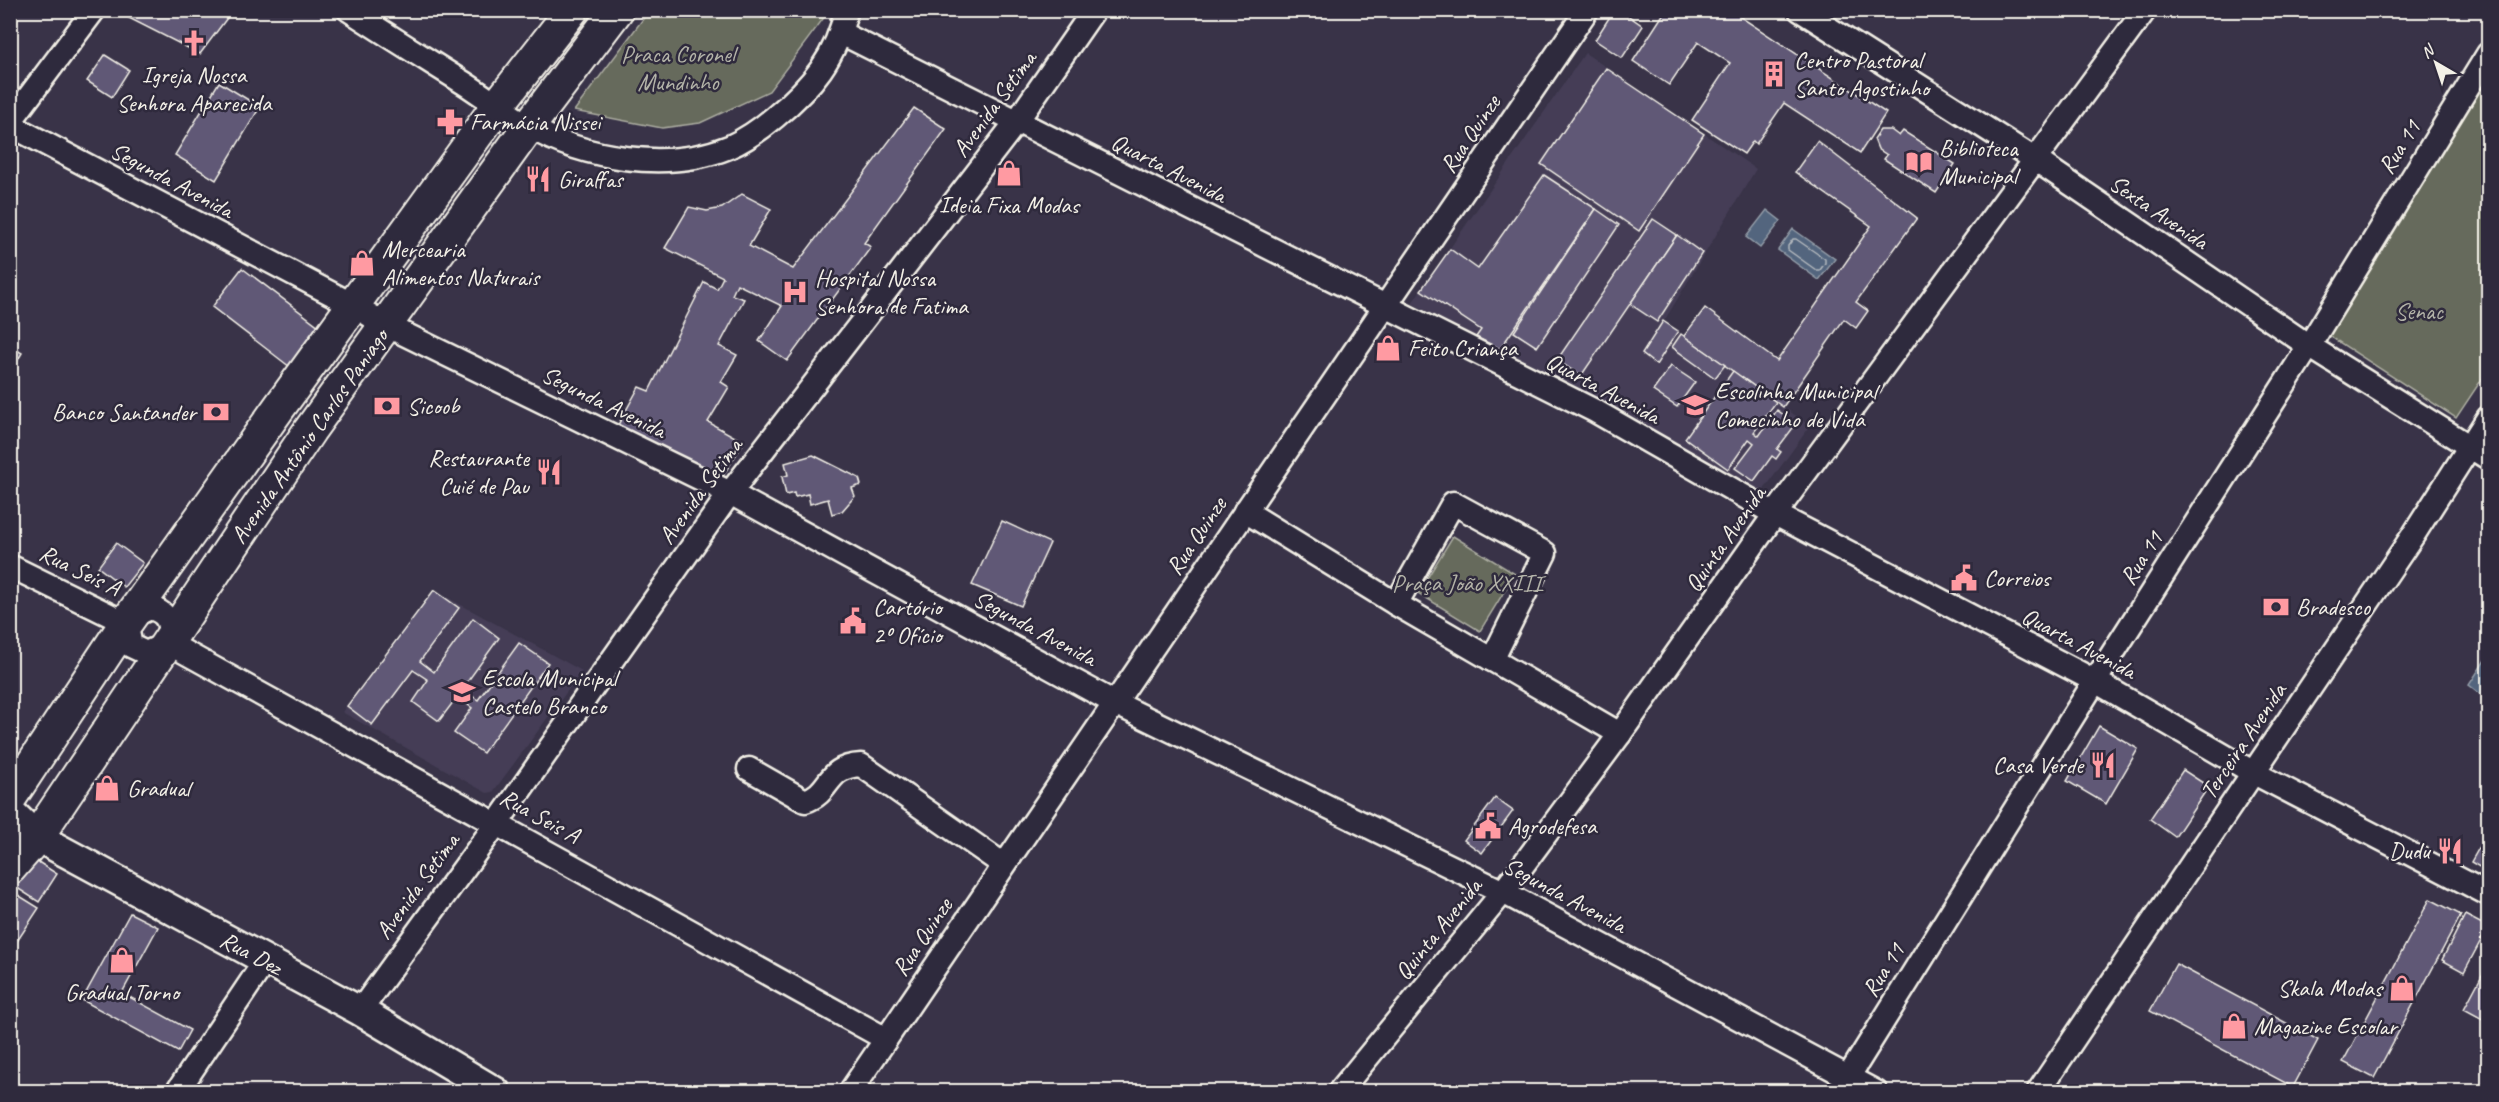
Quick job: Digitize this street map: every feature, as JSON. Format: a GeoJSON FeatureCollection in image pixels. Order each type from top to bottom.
{"type":"FeatureCollection","features":[{"type":"Feature","properties":{"kind":"main road","name":"Avenida Antônio Carlos Paniago"},"geometry":{"type":"LineString","coordinates":[[10,798],[126,623],[498,105],[572,10]]}},
{"type":"Feature","properties":{"kind":"main road","name":"Avenida Antônio Carlos Paniago"},"geometry":{"type":"LineString","coordinates":[[10,868],[37,837],[310,430],[529,126],[617,10]]}},
{"type":"Feature","properties":{"kind":"main road"},"geometry":{"type":"LineString","coordinates":[[278,410],[310,430]]}},
{"type":"Feature","properties":{"kind":"street"},"geometry":{"type":"LineString","coordinates":[[10,124],[94,10]]}},
{"type":"Feature","properties":{"kind":"street"},"geometry":{"type":"LineString","coordinates":[[349,10],[529,126],[592,152],[638,159],[687,159],[730,147],[766,125],[798,98],[825,65],[842,33],[846,10]]}},
{"type":"Feature","properties":{"kind":"street","name":"Avenida Setima"},"geometry":{"type":"LineString","coordinates":[[360,1011],[497,823],[730,493],[1017,121],[1095,10]]}},
{"type":"Feature","properties":{"kind":"street","name":"Rua Quinze"},"geometry":{"type":"LineString","coordinates":[[850,1092],[1587,10]]}},
{"type":"Feature","properties":{"kind":"street","name":"Sexta Avenida"},"geometry":{"type":"LineString","coordinates":[[1800,10],[2036,160],[2309,346],[2488,458]]}},
{"type":"Feature","properties":{"kind":"street","name":"Quinta Avenida"},"geometry":{"type":"LineString","coordinates":[[1339,1092],[1503,892],[1620,734],[1775,514],[2145,10]]}},
{"type":"Feature","properties":{"kind":"street","name":"Quarta Avenida"},"geometry":{"type":"LineString","coordinates":[[842,33],[1594,411],[1775,514],[2095,681],[2254,773],[2488,894]]}},
{"type":"Feature","properties":{"kind":"street","name":"Rua 11"},"geometry":{"type":"LineString","coordinates":[[1843,1084],[2095,681],[2309,346],[2488,54]]}},
{"type":"Feature","properties":{"kind":"street","name":"Segunda Avenida"},"geometry":{"type":"LineString","coordinates":[[10,124],[353,305],[386,325],[730,493],[1115,703],[1503,892],[1843,1084],[1876,1092]]}},
{"type":"Feature","properties":{"kind":"street","name":"Terceira Avenida"},"geometry":{"type":"LineString","coordinates":[[2037,1092],[2414,534],[2488,418]]}},
{"type":"Feature","properties":{"kind":"street"},"geometry":{"type":"LineString","coordinates":[[1396,604],[1453,503],[1545,553],[1492,660]]}},
{"type":"Feature","properties":{"kind":"street"},"geometry":{"type":"LineString","coordinates":[[1245,511],[1396,604],[1620,734]]}},
{"type":"Feature","properties":{"kind":"street","name":"Rua Seis A"},"geometry":{"type":"LineString","coordinates":[[10,566],[126,623]]}},
{"type":"Feature","properties":{"kind":"street"},"geometry":{"type":"LineString","coordinates":[[150,608],[159,610],[168,618],[170,630],[168,643],[146,653],[138,651],[131,645],[126,623],[150,608]]}},
{"type":"Feature","properties":{"kind":"street","name":"Rua Seis A"},"geometry":{"type":"LineString","coordinates":[[168,643],[886,1039]]}},
{"type":"Feature","properties":{"kind":"street"},"geometry":{"type":"LineString","coordinates":[[749,769],[805,801],[817,797],[836,771],[846,766],[861,765],[1004,866]]}},
{"type":"Feature","properties":{"kind":"street","name":"Rua Dez"},"geometry":{"type":"LineString","coordinates":[[10,811],[37,837],[360,1011],[496,1092]]}},
{"type":"Feature","properties":{"kind":"street"},"geometry":{"type":"LineString","coordinates":[[177,1092],[265,961]]}},
{"type":"Feature","properties":{"kind":"shaded area"},"geometry":{"type":"Polygon","coordinates":[[[1585,53],[1756,169],[1664,321],[1810,426],[1763,491],[1412,303],[1585,53]]]}},
{"type":"Feature","properties":{"kind":"shaded area","name":"Escola Municipal Castelo Branco"},"geometry":{"type":"Polygon","coordinates":[[[434,590],[582,671],[493,792],[487,793],[342,712],[434,590]]]}},
{"type":"Feature","properties":{"kind":"green space","name":"Praca Coronel Mundinho"},"geometry":{"type":"Polygon","coordinates":[[[649,11],[825,11],[823,19],[769,91],[700,123],[662,128],[574,111],[649,11]]]}},
{"type":"Feature","properties":{"kind":"green space","name":"Senac"},"geometry":{"type":"Polygon","coordinates":[[[2488,61],[2488,370],[2456,418],[2325,333],[2488,61]]]}},
{"type":"Feature","properties":{"kind":"green space","name":"Praça João XXIII"},"geometry":{"type":"Polygon","coordinates":[[[1453,536],[1515,574],[1480,631],[1418,593],[1453,536]]]}},
{"type":"Feature","properties":{"kind":"water"},"geometry":{"type":"Polygon","coordinates":[[[1767,210],[1781,221],[1760,248],[1746,237],[1767,210]]]}},
{"type":"Feature","properties":{"kind":"water"},"geometry":{"type":"Polygon","coordinates":[[[1793,229],[1835,259],[1819,280],[1778,250],[1793,229]]]}},
{"type":"Feature","properties":{"kind":"water"},"geometry":{"type":"Polygon","coordinates":[[[2487,657],[2488,685],[2482,695],[2469,685],[2487,657]]]}},
{"type":"Feature","properties":{"kind":"building","name":"Igreja Nossa Senhora Aparecida"},"geometry":{"type":"Polygon","coordinates":[[[127,10],[233,10],[200,54],[123,15],[127,10]]]}},
{"type":"Feature","properties":{"kind":"building"},"geometry":{"type":"Polygon","coordinates":[[[1614,10],[1620,10],[1643,26],[1622,58],[1595,40],[1614,10]]]}},
{"type":"Feature","properties":{"kind":"building","name":"Centro Pastoral Santo Agostinho"},"geometry":{"type":"Polygon","coordinates":[[[1666,10],[1730,10],[1886,113],[1860,153],[1784,103],[1756,144],[1753,141],[1744,154],[1692,120],[1730,63],[1698,42],[1669,85],[1633,61],[1666,10]]]}},
{"type":"Feature","properties":{"kind":"building"},"geometry":{"type":"Polygon","coordinates":[[[105,55],[129,70],[112,97],[87,81],[105,55]]]}},
{"type":"Feature","properties":{"kind":"building"},"geometry":{"type":"Polygon","coordinates":[[[1606,68],[1704,134],[1639,231],[1541,164],[1606,68]]]}},
{"type":"Feature","properties":{"kind":"building"},"geometry":{"type":"Polygon","coordinates":[[[219,82],[260,107],[216,180],[175,155],[219,82]]]}},
{"type":"Feature","properties":{"kind":"building","name":"Hospital Nossa Senhora de Fatima"},"geometry":{"type":"Polygon","coordinates":[[[914,108],[946,129],[864,243],[871,247],[787,361],[759,341],[782,306],[737,284],[732,295],[744,299],[719,346],[737,355],[721,382],[729,387],[708,422],[744,442],[722,477],[618,425],[639,387],[649,391],[704,282],[717,289],[723,277],[665,248],[689,207],[707,211],[722,208],[742,194],[771,209],[749,246],[793,269],[914,108]]]}},
{"type":"Feature","properties":{"kind":"building","name":"Biblioteca Municipal"},"geometry":{"type":"Polygon","coordinates":[[[1880,130],[1891,130],[1899,136],[1903,131],[1955,164],[1936,193],[1884,159],[1887,155],[1878,149],[1874,139],[1880,130]]]}},
{"type":"Feature","properties":{"kind":"building"},"geometry":{"type":"Polygon","coordinates":[[[1817,141],[1917,218],[1856,302],[1868,311],[1856,328],[1844,319],[1783,407],[1684,336],[1705,308],[1777,361],[1871,226],[1795,172],[1817,141]]]}},
{"type":"Feature","properties":{"kind":"building"},"geometry":{"type":"Polygon","coordinates":[[[1544,175],[1596,209],[1500,349],[1476,337],[1481,330],[1421,290],[1450,249],[1478,269],[1544,175]]]}},
{"type":"Feature","properties":{"kind":"building"},"geometry":{"type":"Polygon","coordinates":[[[1596,209],[1619,225],[1537,347],[1514,332],[1596,209]]]}},
{"type":"Feature","properties":{"kind":"building"},"geometry":{"type":"Polygon","coordinates":[[[1653,219],[1677,235],[1581,376],[1557,360],[1653,219]]]}},
{"type":"Feature","properties":{"kind":"building"},"geometry":{"type":"Polygon","coordinates":[[[1677,235],[1702,253],[1657,322],[1630,304],[1677,235]]]}},
{"type":"Feature","properties":{"kind":"building"},"geometry":{"type":"Polygon","coordinates":[[[242,268],[320,327],[290,367],[212,307],[242,268]]]}},
{"type":"Feature","properties":{"kind":"building"},"geometry":{"type":"Polygon","coordinates":[[[1663,321],[1678,331],[1656,365],[1642,354],[1663,321]]]}},
{"type":"Feature","properties":{"kind":"building"},"geometry":{"type":"Polygon","coordinates":[[[1681,334],[1725,365],[1715,378],[1672,347],[1681,334]]]}},
{"type":"Feature","properties":{"kind":"building"},"geometry":{"type":"Polygon","coordinates":[[[10,346],[22,353],[10,373],[10,346]]]}},
{"type":"Feature","properties":{"kind":"building"},"geometry":{"type":"Polygon","coordinates":[[[1671,366],[1695,382],[1677,407],[1653,391],[1671,366]]]}},
{"type":"Feature","properties":{"kind":"building"},"geometry":{"type":"Polygon","coordinates":[[[1733,371],[1776,402],[1754,432],[1759,436],[1777,410],[1796,424],[1777,449],[1781,452],[1776,459],[1772,456],[1754,481],[1735,468],[1754,443],[1749,439],[1728,469],[1685,438],[1733,371]]]}},
{"type":"Feature","properties":{"kind":"building"},"geometry":{"type":"Polygon","coordinates":[[[813,455],[859,478],[861,485],[852,488],[855,496],[842,511],[832,514],[828,499],[810,504],[808,494],[795,497],[794,493],[786,495],[782,477],[788,475],[785,463],[813,455]]]}},
{"type":"Feature","properties":{"kind":"building"},"geometry":{"type":"Polygon","coordinates":[[[1002,521],[1050,543],[1021,606],[972,585],[1002,521]]]}},
{"type":"Feature","properties":{"kind":"building"},"geometry":{"type":"Polygon","coordinates":[[[116,543],[143,563],[124,587],[98,567],[116,543]]]}},
{"type":"Feature","properties":{"kind":"building"},"geometry":{"type":"Polygon","coordinates":[[[434,590],[459,608],[420,661],[434,672],[473,618],[499,638],[462,689],[478,700],[519,643],[548,663],[483,753],[454,733],[472,708],[457,697],[439,721],[413,702],[428,680],[413,670],[372,725],[347,706],[434,590]]]}},
{"type":"Feature","properties":{"kind":"building","name":"Casa Verde"},"geometry":{"type":"Polygon","coordinates":[[[2099,726],[2138,749],[2106,804],[2067,781],[2099,726]]]}},
{"type":"Feature","properties":{"kind":"building"},"geometry":{"type":"Polygon","coordinates":[[[2183,770],[2203,783],[2205,792],[2175,837],[2150,819],[2183,770]]]}},
{"type":"Feature","properties":{"kind":"building","name":"Agrodefesa"},"geometry":{"type":"Polygon","coordinates":[[[1495,798],[1513,811],[1482,853],[1464,840],[1495,798]]]}},
{"type":"Feature","properties":{"kind":"building"},"geometry":{"type":"Polygon","coordinates":[[[2488,832],[2488,872],[2471,862],[2488,832]]]}},
{"type":"Feature","properties":{"kind":"building"},"geometry":{"type":"Polygon","coordinates":[[[32,858],[57,874],[39,902],[14,886],[32,858]]]}},
{"type":"Feature","properties":{"kind":"building"},"geometry":{"type":"Polygon","coordinates":[[[10,890],[39,908],[10,952],[10,890]]]}},
{"type":"Feature","properties":{"kind":"building","name":"Skala Modas"},"geometry":{"type":"Polygon","coordinates":[[[2430,899],[2461,915],[2374,1078],[2343,1062],[2430,899]]]}},
{"type":"Feature","properties":{"kind":"building","name":"Gradual Torno"},"geometry":{"type":"Polygon","coordinates":[[[130,913],[158,927],[122,993],[190,1030],[178,1052],[82,1000],[130,913]]]}},
{"type":"Feature","properties":{"kind":"building"},"geometry":{"type":"Polygon","coordinates":[[[2465,915],[2488,927],[2464,972],[2442,960],[2465,915]]]}},
{"type":"Feature","properties":{"kind":"building","name":"Magazine Escolar"},"geometry":{"type":"Polygon","coordinates":[[[2176,964],[2318,1040],[2293,1087],[2150,1011],[2176,964]]]}},
{"type":"Feature","properties":{"kind":"building"},"geometry":{"type":"Polygon","coordinates":[[[2488,964],[2488,1022],[2464,1009],[2488,964]]]}},
{"type":"Feature","properties":{"kind":"place","name":"Igreja Nossa Senhora Aparecida"},"geometry":{"type":"Point","coordinates":[194,43]}},
{"type":"Feature","properties":{"kind":"place","name":"Centro Pastoral Santo Agostinho"},"geometry":{"type":"Point","coordinates":[1774,74]}},
{"type":"Feature","properties":{"kind":"place","name":"Farmácia Nissei"},"geometry":{"type":"Point","coordinates":[450,122]}},
{"type":"Feature","properties":{"kind":"place","name":"Biblioteca Municipal"},"geometry":{"type":"Point","coordinates":[1919,162]}},
{"type":"Feature","properties":{"kind":"place","name":"Ideia Fixa Modas"},"geometry":{"type":"Point","coordinates":[1009,173]}},
{"type":"Feature","properties":{"kind":"place","name":"Giraffas"},"geometry":{"type":"Point","coordinates":[538,179]}},
{"type":"Feature","properties":{"kind":"place","name":"Mercearia Alimentos Naturais"},"geometry":{"type":"Point","coordinates":[362,263]}},
{"type":"Feature","properties":{"kind":"place","name":"Hospital Nossa Senhora de Fatima"},"geometry":{"type":"Point","coordinates":[795,292]}},
{"type":"Feature","properties":{"kind":"place","name":"Feito Criança"},"geometry":{"type":"Point","coordinates":[1388,348]}},
{"type":"Feature","properties":{"kind":"place","name":"Escolinha Municipal Comecinho de Vida"},"geometry":{"type":"Point","coordinates":[1695,405]}},
{"type":"Feature","properties":{"kind":"place","name":"Sicoob"},"geometry":{"type":"Point","coordinates":[387,406]}},
{"type":"Feature","properties":{"kind":"place","name":"Banco Santander"},"geometry":{"type":"Point","coordinates":[216,412]}},
{"type":"Feature","properties":{"kind":"place","name":"Restaurante Cuié de Pau"},"geometry":{"type":"Point","coordinates":[549,472]}},
{"type":"Feature","properties":{"kind":"place","name":"Correios"},"geometry":{"type":"Point","coordinates":[1964,578]}},
{"type":"Feature","properties":{"kind":"place","name":"Bradesco"},"geometry":{"type":"Point","coordinates":[2276,607]}},
{"type":"Feature","properties":{"kind":"place","name":"Cartório 2º Ofício"},"geometry":{"type":"Point","coordinates":[853,621]}},
{"type":"Feature","properties":{"kind":"place","name":"Escola Municipal Castelo Branco"},"geometry":{"type":"Point","coordinates":[462,692]}},
{"type":"Feature","properties":{"kind":"place","name":"Casa Verde"},"geometry":{"type":"Point","coordinates":[2103,765]}},
{"type":"Feature","properties":{"kind":"place","name":"Gradual"},"geometry":{"type":"Point","coordinates":[107,788]}},
{"type":"Feature","properties":{"kind":"place","name":"Agrodefesa"},"geometry":{"type":"Point","coordinates":[1488,826]}},
{"type":"Feature","properties":{"kind":"place","name":"Dudu"},"geometry":{"type":"Point","coordinates":[2450,851]}},
{"type":"Feature","properties":{"kind":"place","name":"Gradual Torno"},"geometry":{"type":"Point","coordinates":[122,960]}},
{"type":"Feature","properties":{"kind":"place","name":"Skala Modas"},"geometry":{"type":"Point","coordinates":[2402,988]}},
{"type":"Feature","properties":{"kind":"place","name":"Magazine Escolar"},"geometry":{"type":"Point","coordinates":[2234,1026]}}]}
